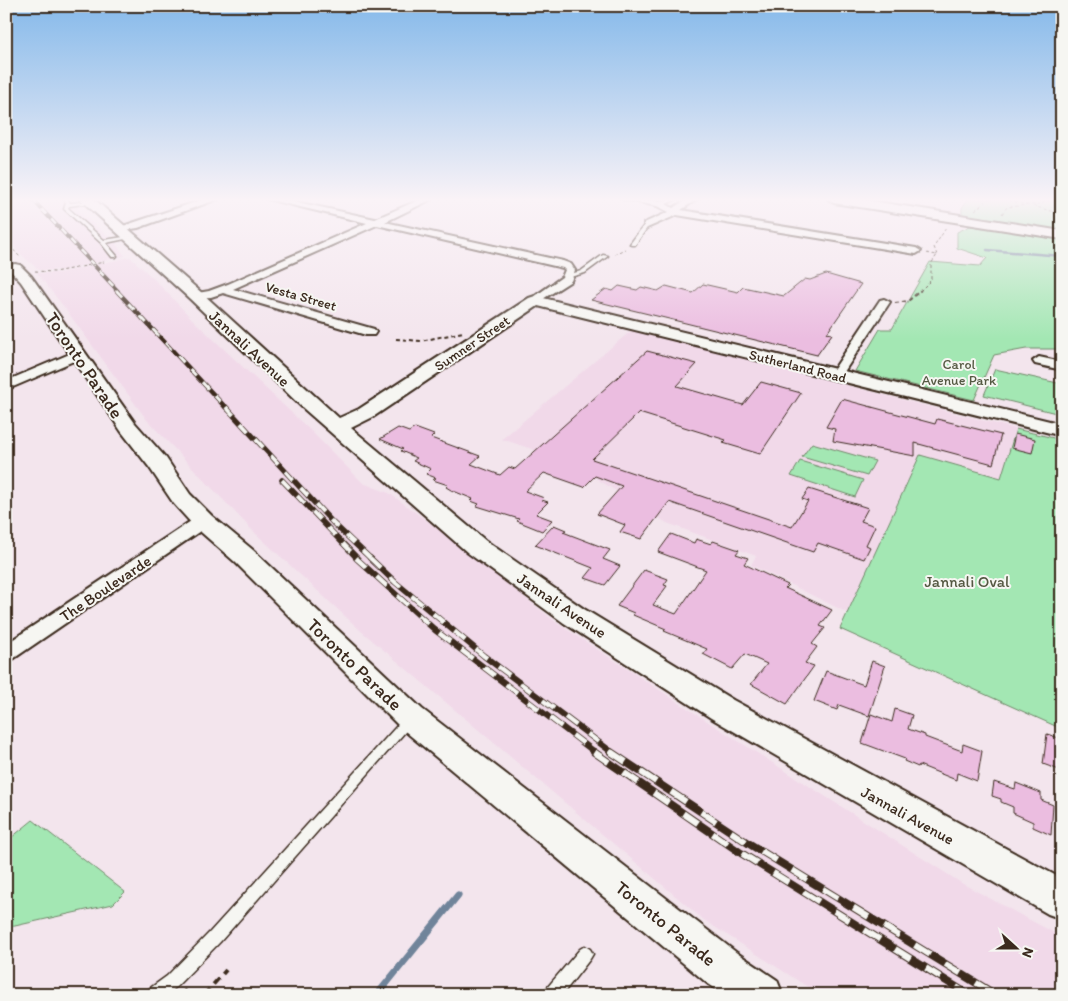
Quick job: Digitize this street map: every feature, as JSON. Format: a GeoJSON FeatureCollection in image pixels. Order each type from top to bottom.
{"type":"FeatureCollection","features":[{"type":"Feature","properties":{"kind":"street","name":"Jannali Avenue"},"geometry":{"type":"LineString","coordinates":[[133,246],[196,296],[336,427],[477,547],[574,616],[722,709],[1062,900]]}},
{"type":"Feature","properties":{"kind":"street"},"geometry":{"type":"LineString","coordinates":[[196,296],[223,290],[323,246]]}},
{"type":"Feature","properties":{"kind":"street"},"geometry":{"type":"LineString","coordinates":[[482,246],[559,262],[567,266],[570,275]]}},
{"type":"Feature","properties":{"kind":"street"},"geometry":{"type":"LineString","coordinates":[[884,246],[916,251]]}},
{"type":"Feature","properties":{"kind":"street","name":"Toronto Parade"},"geometry":{"type":"LineString","coordinates":[[13,261],[128,427],[158,463],[182,499],[203,521],[244,556],[411,718],[722,968],[762,995]]}},
{"type":"Feature","properties":{"kind":"street","name":"Sumner Street"},"geometry":{"type":"LineString","coordinates":[[336,427],[366,414],[535,301],[570,275]]}},
{"type":"Feature","properties":{"kind":"street","name":"Vesta Street"},"geometry":{"type":"LineString","coordinates":[[223,290],[370,332]]}},
{"type":"Feature","properties":{"kind":"street","name":"Sutherland Road"},"geometry":{"type":"LineString","coordinates":[[535,301],[1062,430]]}},
{"type":"Feature","properties":{"kind":"street"},"geometry":{"type":"LineString","coordinates":[[836,375],[884,302]]}},
{"type":"Feature","properties":{"kind":"street"},"geometry":{"type":"LineString","coordinates":[[6,386],[79,354]]}},
{"type":"Feature","properties":{"kind":"street"},"geometry":{"type":"LineString","coordinates":[[1039,361],[1062,366]]}},
{"type":"Feature","properties":{"kind":"street","name":"The Boulevarde"},"geometry":{"type":"LineString","coordinates":[[6,654],[203,521]]}},
{"type":"Feature","properties":{"kind":"lane","name":"Sumner Street"},"geometry":{"type":"LineString","coordinates":[[570,275],[584,272],[605,256]]}},
{"type":"Feature","properties":{"kind":"lane"},"geometry":{"type":"LineString","coordinates":[[155,995],[172,981],[215,937],[411,718]]}},
{"type":"Feature","properties":{"kind":"lane"},"geometry":{"type":"LineString","coordinates":[[552,995],[585,954]]}},
{"type":"Feature","properties":{"kind":"path"},"geometry":{"type":"LineString","coordinates":[[605,256],[617,253],[629,246]]}},
{"type":"Feature","properties":{"kind":"path"},"geometry":{"type":"LineString","coordinates":[[935,246],[938,255]]}},
{"type":"Feature","properties":{"kind":"path"},"geometry":{"type":"LineString","coordinates":[[916,251],[938,255]]}},
{"type":"Feature","properties":{"kind":"path"},"geometry":{"type":"LineString","coordinates":[[884,302],[907,303],[919,294],[923,286],[931,280],[931,264],[938,255]]}},
{"type":"Feature","properties":{"kind":"path"},"geometry":{"type":"LineString","coordinates":[[13,261],[54,272],[104,262]]}},
{"type":"Feature","properties":{"kind":"path"},"geometry":{"type":"LineString","coordinates":[[396,339],[405,342],[426,342],[480,327],[492,329]]}},
{"type":"Feature","properties":{"kind":"path"},"geometry":{"type":"LineString","coordinates":[[204,995],[226,970]]}},
{"type":"Feature","properties":{"kind":"shaded area"},"geometry":{"type":"Polygon","coordinates":[[[14,246],[117,246],[125,256],[63,270],[39,270],[17,251],[14,246]]]}},
{"type":"Feature","properties":{"kind":"shaded area"},"geometry":{"type":"Polygon","coordinates":[[[130,257],[363,483],[389,493],[445,534],[557,623],[710,723],[963,884],[1062,937],[1062,995],[820,995],[704,920],[360,630],[253,531],[147,420],[37,273],[58,273],[130,257]]]}},
{"type":"Feature","properties":{"kind":"shaded area"},"geometry":{"type":"Polygon","coordinates":[[[632,330],[1016,429],[1001,478],[920,456],[848,613],[751,565],[756,556],[667,523],[570,462],[502,439],[632,330]]]}},
{"type":"Feature","properties":{"kind":"green space","name":"Carol Avenue Park"},"geometry":{"type":"Polygon","coordinates":[[[957,246],[1062,246],[1062,349],[1026,349],[994,355],[974,400],[855,371],[880,329],[892,329],[930,262],[980,266],[987,258],[957,248],[957,246]]]}},
{"type":"Feature","properties":{"kind":"green space"},"geometry":{"type":"Polygon","coordinates":[[[995,369],[1062,384],[1056,413],[984,395],[995,369]]]}},
{"type":"Feature","properties":{"kind":"green space","name":"Jannali Oval"},"geometry":{"type":"Polygon","coordinates":[[[1016,429],[1062,440],[1062,729],[840,629],[920,455],[1001,478],[1016,429]]]}},
{"type":"Feature","properties":{"kind":"green space"},"geometry":{"type":"Polygon","coordinates":[[[812,443],[875,461],[867,476],[802,457],[812,443]]]}},
{"type":"Feature","properties":{"kind":"green space"},"geometry":{"type":"Polygon","coordinates":[[[800,461],[863,480],[855,497],[791,476],[800,461]]]}},
{"type":"Feature","properties":{"kind":"green space"},"geometry":{"type":"Polygon","coordinates":[[[33,820],[125,892],[113,904],[6,928],[6,842],[33,820]]]}},
{"type":"Feature","properties":{"kind":"building"},"geometry":{"type":"Polygon","coordinates":[[[826,274],[861,284],[827,333],[832,334],[817,355],[591,300],[606,289],[613,291],[619,286],[637,290],[641,287],[658,291],[666,286],[693,293],[703,284],[738,292],[743,287],[784,296],[805,279],[810,280],[826,274]]]}},
{"type":"Feature","properties":{"kind":"building"},"geometry":{"type":"Polygon","coordinates":[[[647,351],[697,364],[677,386],[743,405],[761,382],[801,393],[760,454],[723,443],[726,440],[639,413],[592,459],[792,527],[808,501],[802,499],[809,489],[868,508],[861,521],[875,526],[866,545],[870,547],[864,559],[818,543],[813,552],[669,502],[641,539],[620,532],[625,525],[597,514],[622,486],[595,476],[584,487],[544,473],[525,491],[544,498],[542,500],[548,502],[536,514],[552,520],[542,531],[517,521],[519,519],[477,506],[479,504],[471,501],[473,499],[451,490],[446,487],[448,485],[433,480],[436,478],[426,474],[431,469],[413,461],[417,458],[401,451],[403,449],[380,439],[398,428],[409,432],[415,428],[434,435],[431,438],[480,456],[471,464],[500,475],[509,467],[515,469],[647,351]]]}},
{"type":"Feature","properties":{"kind":"building"},"geometry":{"type":"Polygon","coordinates":[[[842,399],[935,424],[937,419],[1001,435],[993,464],[915,443],[915,456],[833,441],[835,429],[826,427],[842,399]]]}},
{"type":"Feature","properties":{"kind":"building"},"geometry":{"type":"Polygon","coordinates":[[[1015,434],[1035,439],[1032,453],[1012,448],[1015,434]]]}},
{"type":"Feature","properties":{"kind":"building"},"geometry":{"type":"Polygon","coordinates":[[[554,525],[566,530],[563,532],[610,550],[603,559],[620,566],[605,585],[585,578],[593,568],[535,545],[554,525]]]}},
{"type":"Feature","properties":{"kind":"building"},"geometry":{"type":"Polygon","coordinates":[[[671,534],[694,543],[696,539],[711,544],[713,541],[739,550],[736,554],[748,558],[744,564],[788,585],[785,588],[832,610],[820,626],[825,628],[812,644],[817,647],[805,663],[814,666],[787,704],[751,684],[767,664],[745,654],[732,669],[703,654],[707,649],[664,631],[666,629],[617,606],[644,570],[668,579],[664,585],[667,586],[653,605],[676,614],[706,570],[658,552],[671,534]]]}},
{"type":"Feature","properties":{"kind":"building"},"geometry":{"type":"Polygon","coordinates":[[[872,661],[885,666],[869,716],[839,705],[837,710],[814,701],[826,671],[864,685],[872,661]]]}},
{"type":"Feature","properties":{"kind":"building"},"geometry":{"type":"Polygon","coordinates":[[[895,709],[912,715],[908,729],[962,751],[963,744],[982,751],[977,781],[957,773],[956,780],[919,765],[918,767],[904,761],[905,759],[862,743],[871,714],[892,722],[895,709]]]}},
{"type":"Feature","properties":{"kind":"building"},"geometry":{"type":"Polygon","coordinates":[[[1047,734],[1062,739],[1062,771],[1043,764],[1047,734]]]}},
{"type":"Feature","properties":{"kind":"building"},"geometry":{"type":"Polygon","coordinates":[[[994,782],[1015,789],[1016,783],[1041,793],[1041,800],[1053,805],[1051,835],[1033,827],[1033,822],[1013,813],[1013,807],[1001,802],[1001,799],[992,796],[994,782]]]}},
{"type":"Feature","properties":{"kind":"waterway"},"geometry":{"type":"LineString","coordinates":[[987,250],[1062,256]]}},
{"type":"Feature","properties":{"kind":"waterway"},"geometry":{"type":"LineString","coordinates":[[377,995],[458,895]]}},
{"type":"Feature","properties":{"kind":"railway"},"geometry":{"type":"LineString","coordinates":[[76,246],[118,291]]}},
{"type":"Feature","properties":{"kind":"railway"},"geometry":{"type":"LineString","coordinates":[[116,290],[227,409]]}},
{"type":"Feature","properties":{"kind":"railway"},"geometry":{"type":"LineString","coordinates":[[226,407],[333,523],[371,559]]}},
{"type":"Feature","properties":{"kind":"railway"},"geometry":{"type":"LineString","coordinates":[[282,480],[358,559]]}},
{"type":"Feature","properties":{"kind":"railway"},"geometry":{"type":"LineString","coordinates":[[356,558],[435,630],[596,753]]}},
{"type":"Feature","properties":{"kind":"railway"},"geometry":{"type":"LineString","coordinates":[[370,558],[395,582],[484,656],[613,753]]}},
{"type":"Feature","properties":{"kind":"railway"},"geometry":{"type":"LineString","coordinates":[[594,752],[741,853],[969,995]]}},
{"type":"Feature","properties":{"kind":"railway"},"geometry":{"type":"LineString","coordinates":[[611,752],[748,843],[996,995]]}}]}
